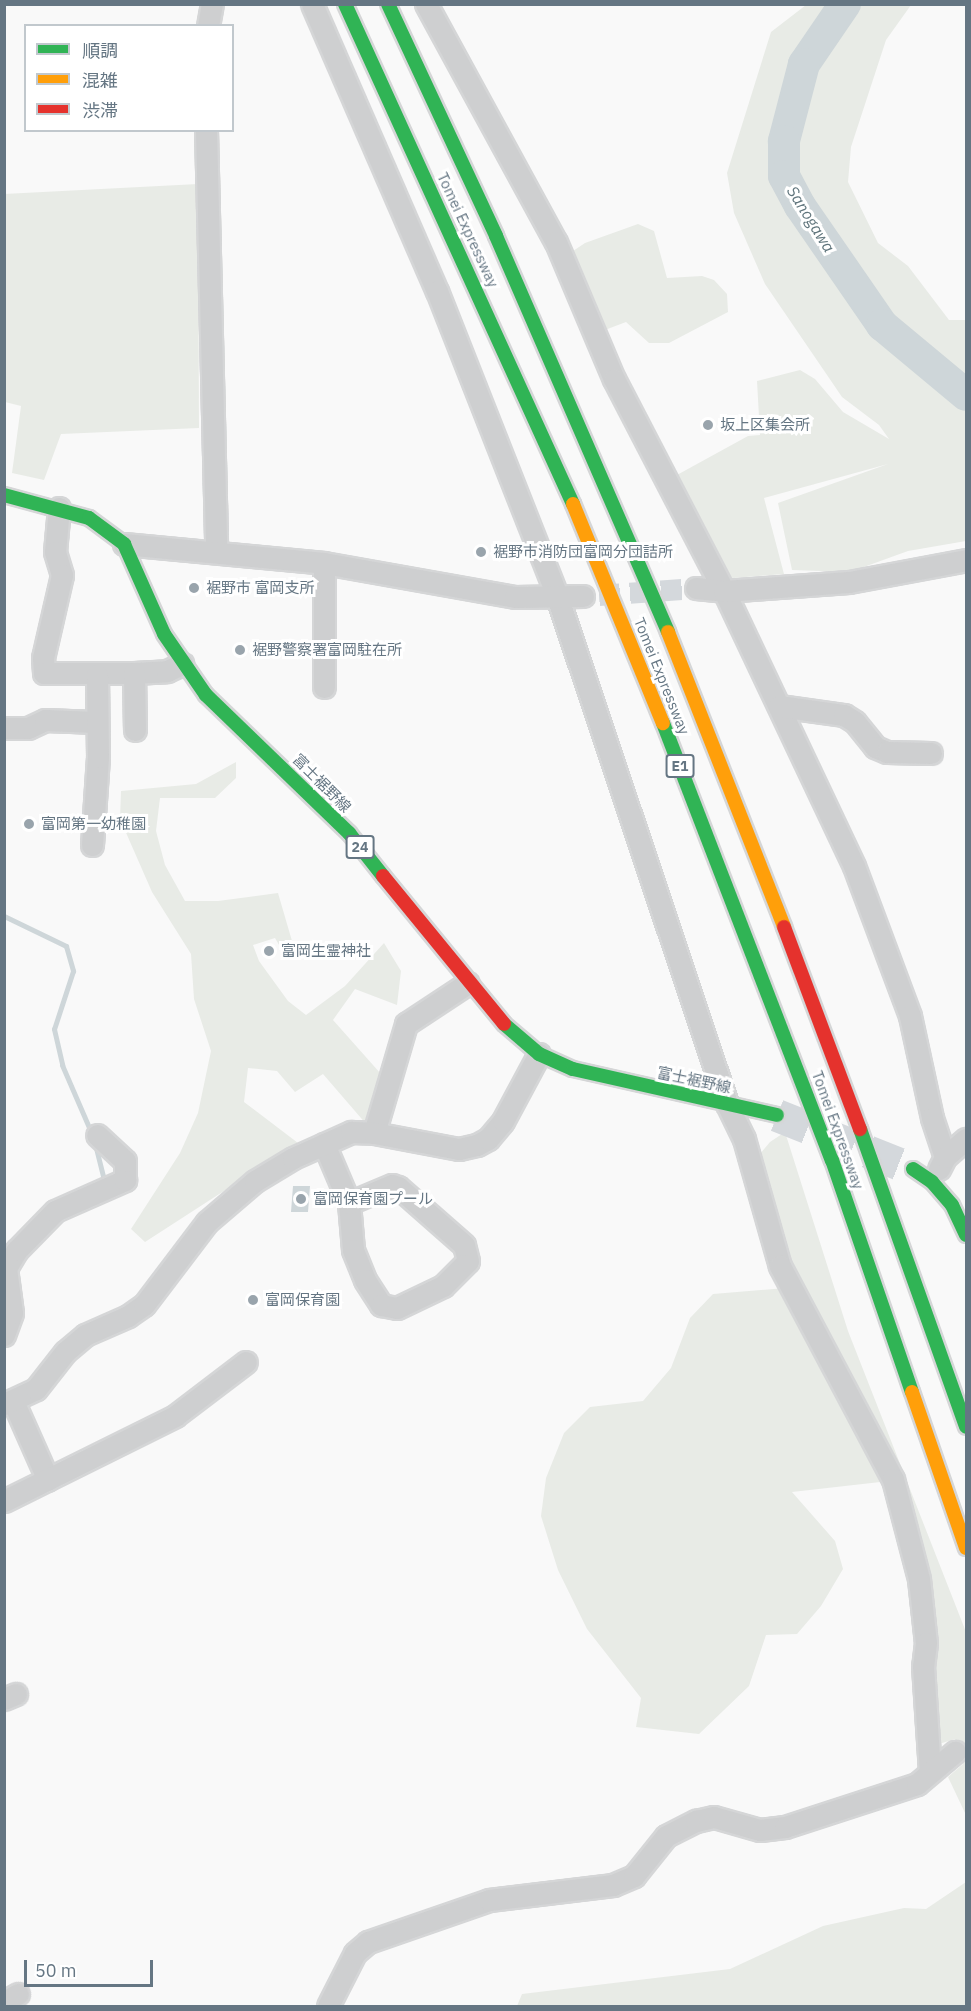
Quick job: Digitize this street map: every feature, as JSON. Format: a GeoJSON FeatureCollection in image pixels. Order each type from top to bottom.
{"type":"FeatureCollection","features":[{"type":"Feature","properties":{"kind":"main road","name":"Tomei Expressway"},"geometry":{"type":"LineString","coordinates":[[345,4],[571,501],[673,746],[828,1150],[966,1548]]}},
{"type":"Feature","properties":{"kind":"main road","name":"Tomei Expressway"},"geometry":{"type":"LineString","coordinates":[[388,4],[491,226],[637,556],[724,769],[914,1272],[966,1427]]}},
{"type":"Feature","properties":{"kind":"main road","name":"富士裾野線"},"geometry":{"type":"LineString","coordinates":[[4,495],[59,508],[89,518],[124,544],[164,634],[182,664],[206,695],[349,833],[468,983],[512,1032],[539,1054],[604,1078],[777,1115]]}},
{"type":"Feature","properties":{"kind":"main road"},"geometry":{"type":"LineString","coordinates":[[913,1169],[932,1182],[952,1205],[966,1235]]}},
{"type":"Feature","properties":{"kind":"street"},"geometry":{"type":"LineString","coordinates":[[208,24],[212,4]]}},
{"type":"Feature","properties":{"kind":"street"},"geometry":{"type":"LineString","coordinates":[[312,4],[437,291],[557,596],[727,1104],[744,1139],[780,1266],[892,1479],[919,1579],[926,1643],[924,1677],[930,1771]]}},
{"type":"Feature","properties":{"kind":"street"},"geometry":{"type":"LineString","coordinates":[[426,4],[556,242],[614,379],[724,591],[854,866],[910,1016],[932,1118],[945,1157]]}},
{"type":"Feature","properties":{"kind":"street"},"geometry":{"type":"LineString","coordinates":[[206,132],[216,552]]}},
{"type":"Feature","properties":{"kind":"street"},"geometry":{"type":"LineString","coordinates":[[59,508],[56,552],[62,575],[44,658],[44,673],[97,675],[134,673],[167,670],[182,664]]}},
{"type":"Feature","properties":{"kind":"street"},"geometry":{"type":"LineString","coordinates":[[124,544],[324,563],[515,597],[583,596]]}},
{"type":"Feature","properties":{"kind":"street"},"geometry":{"type":"LineString","coordinates":[[696,588],[724,591],[849,582],[966,560]]}},
{"type":"Feature","properties":{"kind":"street"},"geometry":{"type":"LineString","coordinates":[[324,563],[324,687]]}},
{"type":"Feature","properties":{"kind":"street"},"geometry":{"type":"LineString","coordinates":[[134,673],[135,730]]}},
{"type":"Feature","properties":{"kind":"street"},"geometry":{"type":"LineString","coordinates":[[92,845],[97,675]]}},
{"type":"Feature","properties":{"kind":"street"},"geometry":{"type":"LineString","coordinates":[[779,706],[844,715],[855,722],[875,747],[887,752],[931,753]]}},
{"type":"Feature","properties":{"kind":"street"},"geometry":{"type":"LineString","coordinates":[[4,728],[28,728],[45,720],[96,722]]}},
{"type":"Feature","properties":{"kind":"street"},"geometry":{"type":"LineString","coordinates":[[375,1132],[406,1024],[468,983]]}},
{"type":"Feature","properties":{"kind":"street"},"geometry":{"type":"LineString","coordinates":[[48,1480],[9,1402],[36,1389],[65,1352],[85,1335],[144,1305],[221,1207],[264,1175],[351,1132],[375,1132],[459,1149],[477,1145],[488,1138],[503,1121],[539,1054]]}},
{"type":"Feature","properties":{"kind":"street"},"geometry":{"type":"LineString","coordinates":[[4,1335],[12,1313],[6,1268],[16,1251],[55,1211],[125,1180],[125,1161],[97,1135]]}},
{"type":"Feature","properties":{"kind":"street"},"geometry":{"type":"LineString","coordinates":[[932,1182],[945,1157],[966,1139]]}},
{"type":"Feature","properties":{"kind":"street"},"geometry":{"type":"LineString","coordinates":[[324,1144],[349,1203],[353,1250],[365,1280],[381,1305],[397,1308],[443,1286],[468,1261],[464,1245],[398,1186],[392,1185],[349,1203]]}},
{"type":"Feature","properties":{"kind":"street"},"geometry":{"type":"LineString","coordinates":[[4,1501],[175,1416],[246,1362]]}},
{"type":"Feature","properties":{"kind":"street"},"geometry":{"type":"LineString","coordinates":[[328,2007],[354,1953],[368,1942],[489,1900],[613,1886],[634,1876],[666,1836],[696,1821],[714,1817],[760,1830],[785,1827],[883,1797],[917,1784],[955,1752]]}},
{"type":"Feature","properties":{"kind":"shaded area"},"geometry":{"type":"Polygon","coordinates":[[[806,5],[911,5],[886,40],[851,147],[848,182],[878,243],[908,266],[949,320],[966,320],[966,541],[908,551],[850,572],[792,570],[778,503],[888,464],[764,498],[784,574],[725,577],[666,481],[748,436],[760,435],[757,381],[800,370],[815,379],[843,412],[889,439],[879,425],[842,397],[765,284],[734,213],[727,173],[771,32],[806,5]]]}},
{"type":"Feature","properties":{"kind":"shaded area"},"geometry":{"type":"Polygon","coordinates":[[[198,184],[199,428],[61,434],[44,480],[12,473],[21,406],[5,402],[4,194],[198,184]]]}},
{"type":"Feature","properties":{"kind":"shaded area"},"geometry":{"type":"Polygon","coordinates":[[[638,224],[654,231],[667,278],[702,276],[714,280],[727,294],[728,312],[669,343],[649,343],[626,322],[597,333],[567,255],[585,243],[638,224]]]}},
{"type":"Feature","properties":{"kind":"shaded area"},"geometry":{"type":"Polygon","coordinates":[[[236,762],[236,778],[215,798],[160,798],[156,831],[165,865],[185,901],[218,901],[278,893],[292,941],[282,950],[275,938],[253,945],[259,961],[288,1001],[306,1015],[345,986],[384,943],[401,971],[397,1005],[355,989],[333,1020],[381,1074],[367,1125],[323,1074],[295,1092],[277,1071],[248,1068],[244,1102],[298,1143],[145,1242],[131,1229],[180,1153],[198,1113],[211,1051],[194,999],[191,954],[152,892],[120,819],[121,791],[196,784],[236,762]]]}},
{"type":"Feature","properties":{"kind":"shaded area"},"geometry":{"type":"Polygon","coordinates":[[[785,1132],[848,1331],[966,1632],[966,1815],[948,1777],[963,1764],[955,1739],[939,1744],[898,1480],[792,1492],[835,1541],[843,1569],[821,1606],[797,1634],[766,1635],[749,1686],[699,1734],[636,1727],[641,1698],[587,1629],[558,1570],[541,1516],[546,1478],[564,1433],[590,1407],[643,1401],[671,1368],[690,1318],[713,1294],[797,1287],[754,1161],[770,1142],[785,1132]]]}},
{"type":"Feature","properties":{"kind":"shaded area","name":"富岡保育園プール"},"geometry":{"type":"Polygon","coordinates":[[[293,1186],[310,1186],[308,1212],[291,1212],[293,1186]]]}},
{"type":"Feature","properties":{"kind":"shaded area"},"geometry":{"type":"Polygon","coordinates":[[[966,1882],[966,2006],[517,2006],[522,1994],[730,1969],[823,1926],[904,1908],[926,1909],[966,1882]]]}},
{"type":"Feature","properties":{"kind":"waterway","name":"Sanogawa"},"geometry":{"type":"LineString","coordinates":[[845,4],[804,64],[784,141],[784,176],[800,206],[882,325],[966,395]]}},
{"type":"Feature","properties":{"kind":"waterway"},"geometry":{"type":"LineString","coordinates":[[4,916],[66,946],[73,971],[54,1029],[62,1065],[91,1132]]}},
{"type":"Feature","properties":{"kind":"waterway"},"geometry":{"type":"LineString","coordinates":[[95,1144],[104,1179],[99,1183]]}},
{"type":"Feature","properties":{"kind":"tunnel"},"geometry":{"type":"LineString","coordinates":[[599,595],[696,588]]}},
{"type":"Feature","properties":{"kind":"tunnel"},"geometry":{"type":"LineString","coordinates":[[777,1115],[913,1169]]}},
{"type":"Feature","properties":{"kind":"traffic: fast"},"geometry":{"type":"LineString","coordinates":[[345,4],[573,504]]}},
{"type":"Feature","properties":{"kind":"traffic: fast"},"geometry":{"type":"LineString","coordinates":[[388,4],[496,236],[668,632]]}},
{"type":"Feature","properties":{"kind":"traffic: fast"},"geometry":{"type":"LineString","coordinates":[[4,495],[89,518],[124,544],[164,634],[206,695],[349,833],[383,876]]}},
{"type":"Feature","properties":{"kind":"traffic: fast"},"geometry":{"type":"LineString","coordinates":[[663,723],[832,1160],[912,1392]]}},
{"type":"Feature","properties":{"kind":"traffic: fast"},"geometry":{"type":"LineString","coordinates":[[504,1024],[539,1054],[573,1069],[777,1115]]}},
{"type":"Feature","properties":{"kind":"traffic: fast"},"geometry":{"type":"LineString","coordinates":[[860,1129],[966,1427]]}},
{"type":"Feature","properties":{"kind":"traffic: fast"},"geometry":{"type":"LineString","coordinates":[[913,1169],[932,1182],[952,1205],[966,1235]]}},
{"type":"Feature","properties":{"kind":"traffic: slow"},"geometry":{"type":"LineString","coordinates":[[573,504],[663,723]]}},
{"type":"Feature","properties":{"kind":"traffic: slow"},"geometry":{"type":"LineString","coordinates":[[668,632],[784,927]]}},
{"type":"Feature","properties":{"kind":"traffic: slow"},"geometry":{"type":"LineString","coordinates":[[912,1392],[966,1548]]}},
{"type":"Feature","properties":{"kind":"traffic: jam"},"geometry":{"type":"LineString","coordinates":[[383,876],[504,1024]]}},
{"type":"Feature","properties":{"kind":"traffic: jam"},"geometry":{"type":"LineString","coordinates":[[784,927],[860,1129]]}},
{"type":"Feature","properties":{"kind":"place","name":"坂上区集会所"},"geometry":{"type":"Point","coordinates":[708,425]}},
{"type":"Feature","properties":{"kind":"place","name":"裾野市消防団富岡分団詰所"},"geometry":{"type":"Point","coordinates":[481,552]}},
{"type":"Feature","properties":{"kind":"place","name":"裾野市 富岡支所"},"geometry":{"type":"Point","coordinates":[194,588]}},
{"type":"Feature","properties":{"kind":"place","name":"裾野警察署富岡駐在所"},"geometry":{"type":"Point","coordinates":[240,650]}},
{"type":"Feature","properties":{"kind":"place","name":"富岡第一幼稚園"},"geometry":{"type":"Point","coordinates":[29,824]}},
{"type":"Feature","properties":{"kind":"place","name":"富岡生霊神社"},"geometry":{"type":"Point","coordinates":[269,951]}},
{"type":"Feature","properties":{"kind":"place","name":"富岡保育園プール"},"geometry":{"type":"Point","coordinates":[301,1199]}},
{"type":"Feature","properties":{"kind":"place","name":"富岡保育園"},"geometry":{"type":"Point","coordinates":[253,1300]}}]}
